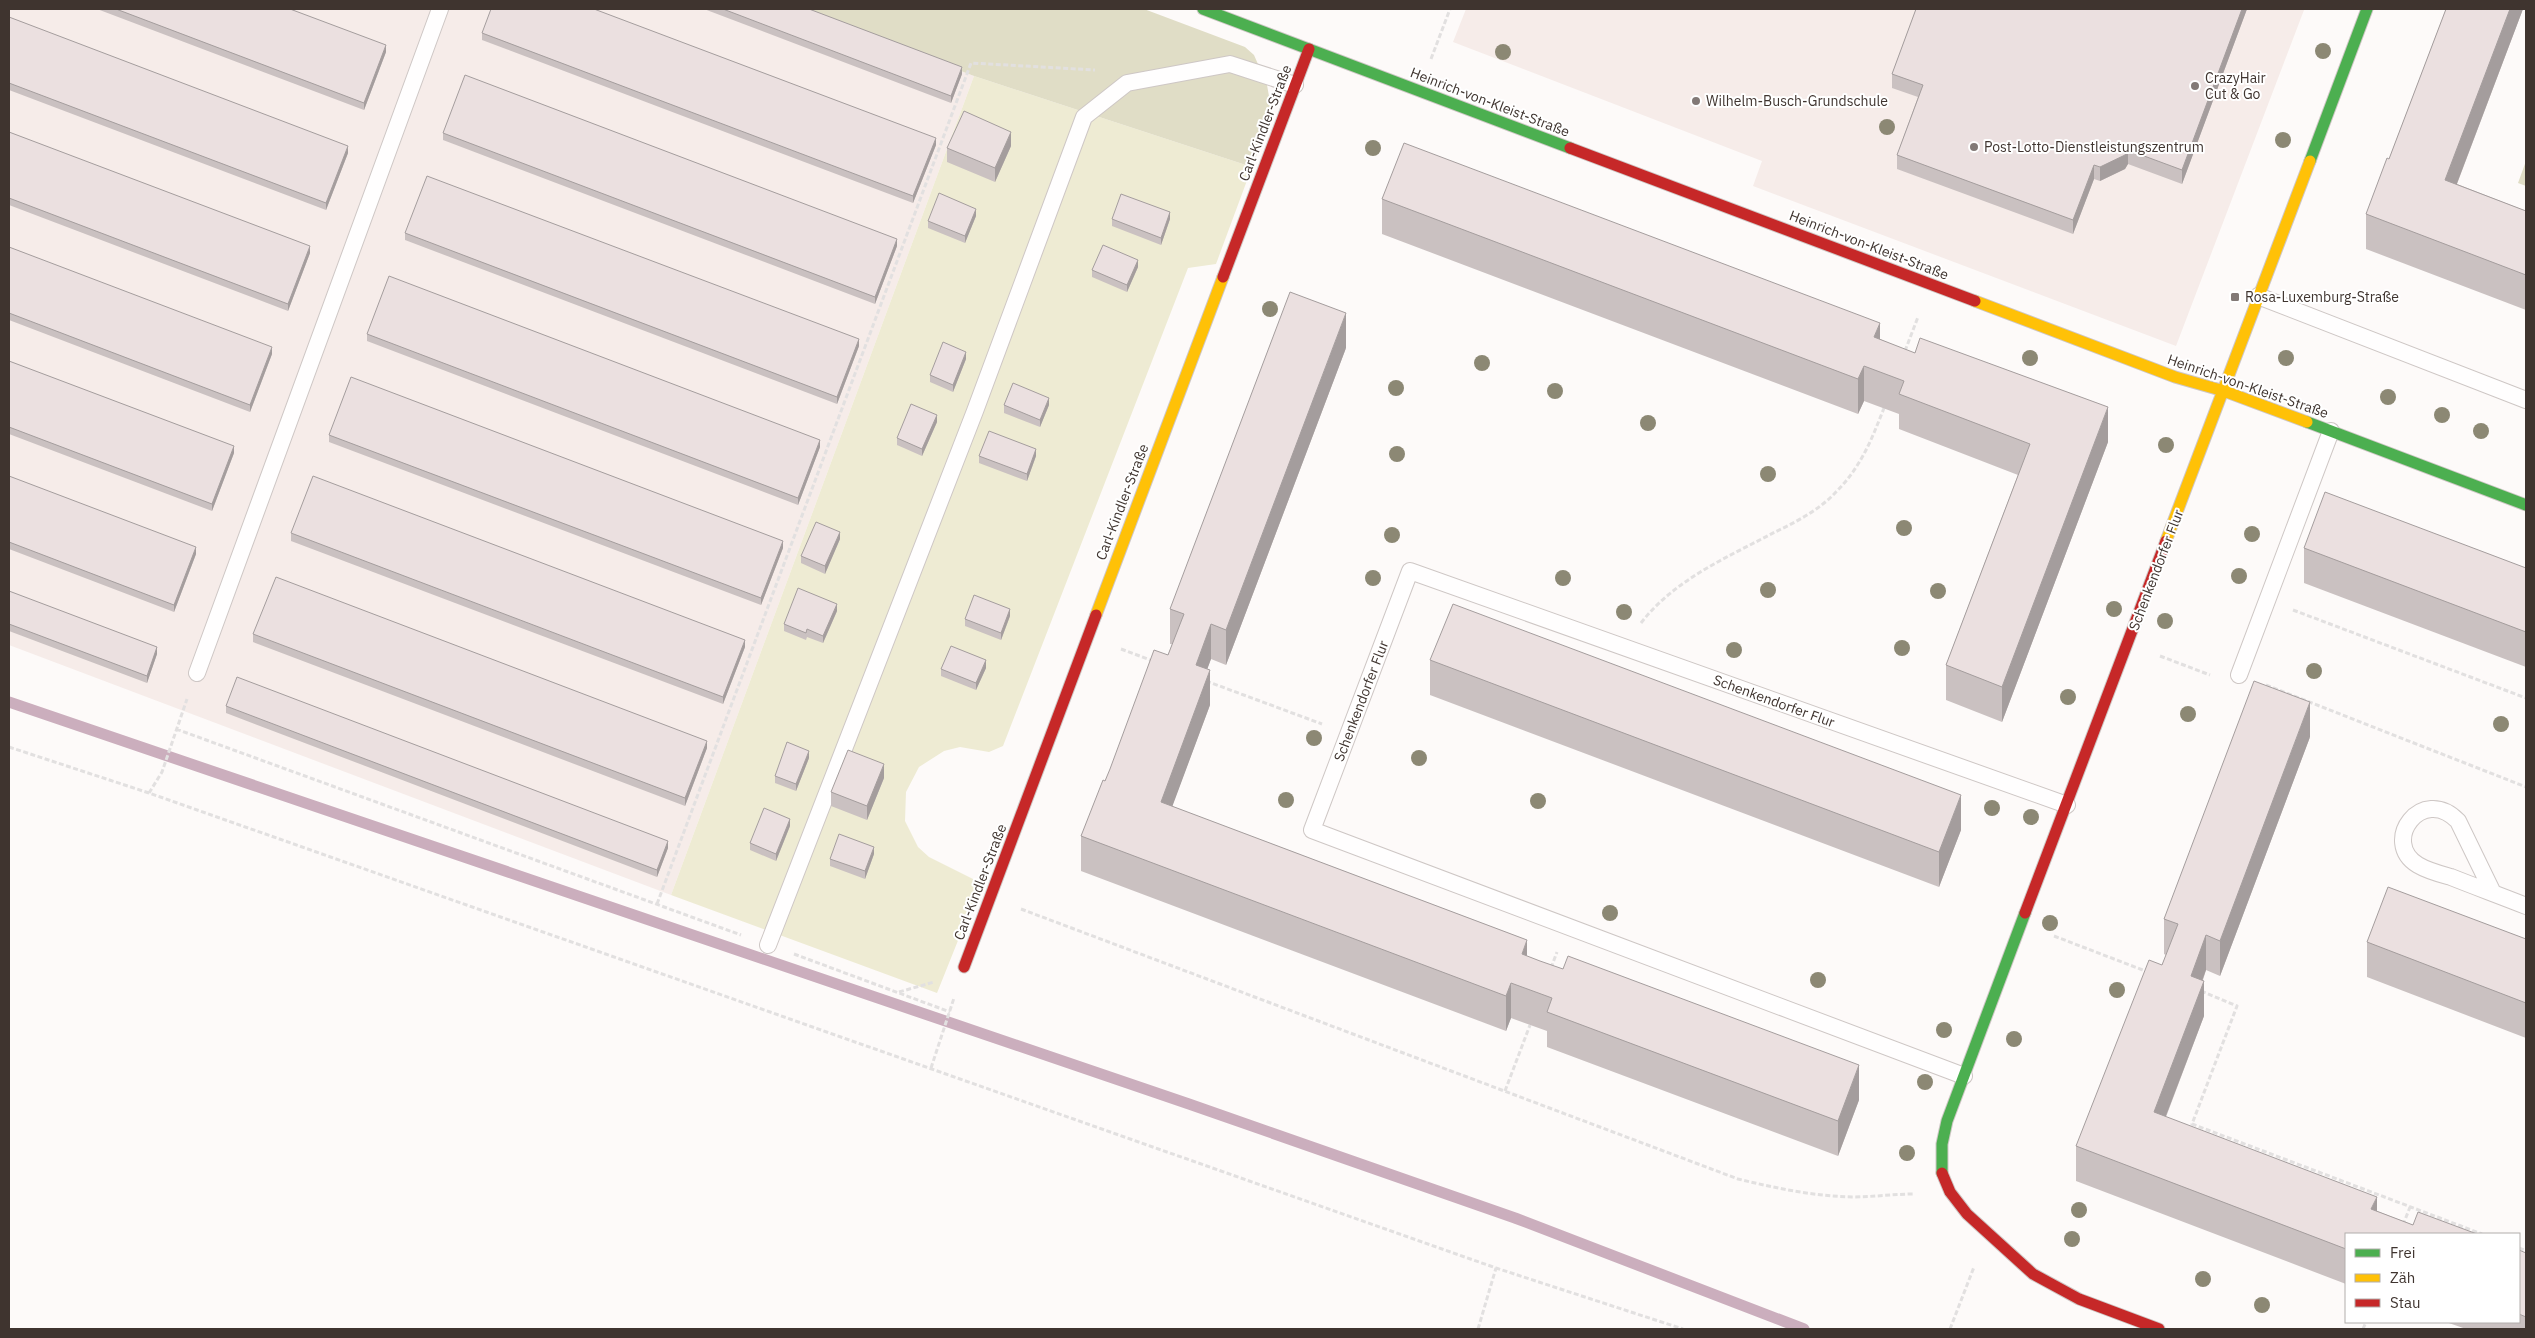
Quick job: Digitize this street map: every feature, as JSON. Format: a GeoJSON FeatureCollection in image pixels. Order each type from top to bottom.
{"type":"FeatureCollection","features":[{"type":"Feature","properties":{"kind":"street","name":"Heinrich-von-Kleist-Straße"},"geometry":{"type":"LineString","coordinates":[[1203,9],[2175,377],[2224,391],[2526,504]]}},
{"type":"Feature","properties":{"kind":"street"},"geometry":{"type":"LineString","coordinates":[[2224,391],[2258,296],[2368,9]]}},
{"type":"Feature","properties":{"kind":"street","name":"Carl-Kindler-Straße"},"geometry":{"type":"LineString","coordinates":[[964,967],[1309,49]]}},
{"type":"Feature","properties":{"kind":"street","name":"Schenkendorfer Flur"},"geometry":{"type":"LineString","coordinates":[[2159,1329],[2079,1299],[2053,1286],[2008,1254],[1966,1213],[1952,1195],[1942,1170],[1940,1154],[1950,1112],[2224,391]]}},
{"type":"Feature","properties":{"kind":"lane"},"geometry":{"type":"LineString","coordinates":[[197,673],[440,9]]}},
{"type":"Feature","properties":{"kind":"lane"},"geometry":{"type":"LineString","coordinates":[[768,945],[975,412],[1084,116],[1127,83],[1230,64],[1295,86]]}},
{"type":"Feature","properties":{"kind":"lane"},"geometry":{"type":"LineString","coordinates":[[2258,296],[2526,400]]}},
{"type":"Feature","properties":{"kind":"lane"},"geometry":{"type":"LineString","coordinates":[[2239,675],[2331,431]]}},
{"type":"Feature","properties":{"kind":"lane","name":"Schenkendorfer Flur"},"geometry":{"type":"LineString","coordinates":[[1964,1076],[1312,830],[1348,734],[1410,571],[2067,805]]}},
{"type":"Feature","properties":{"kind":"lane"},"geometry":{"type":"LineString","coordinates":[[2493,894],[2458,821],[2451,814],[2433,809],[2414,815],[2408,822],[2403,842],[2411,859],[2419,866],[2493,894],[2526,906]]}},
{"type":"Feature","properties":{"kind":"path"},"geometry":{"type":"LineString","coordinates":[[1418,90],[1450,9]]}},
{"type":"Feature","properties":{"kind":"path"},"geometry":{"type":"LineString","coordinates":[[657,904],[971,63],[1099,70]]}},
{"type":"Feature","properties":{"kind":"path"},"geometry":{"type":"LineString","coordinates":[[1904,354],[1931,284]]}},
{"type":"Feature","properties":{"kind":"path"},"geometry":{"type":"LineString","coordinates":[[1622,646],[1648,614],[1668,594],[1700,572],[1793,523],[1835,494],[1868,450],[1884,408]]}},
{"type":"Feature","properties":{"kind":"path"},"geometry":{"type":"LineString","coordinates":[[2267,601],[2526,698]]}},
{"type":"Feature","properties":{"kind":"path"},"geometry":{"type":"LineString","coordinates":[[1088,636],[1158,663]]}},
{"type":"Feature","properties":{"kind":"path"},"geometry":{"type":"LineString","coordinates":[[148,793],[162,772],[197,673]]}},
{"type":"Feature","properties":{"kind":"path"},"geometry":{"type":"LineString","coordinates":[[1204,680],[1348,734]]}},
{"type":"Feature","properties":{"kind":"path"},"geometry":{"type":"LineString","coordinates":[[2351,717],[2526,787]]}},
{"type":"Feature","properties":{"kind":"path"},"geometry":{"type":"LineString","coordinates":[[176,729],[950,1012]]}},
{"type":"Feature","properties":{"kind":"path"},"geometry":{"type":"LineString","coordinates":[[9,747],[148,793],[1496,1268],[1684,1329]]}},
{"type":"Feature","properties":{"kind":"path"},"geometry":{"type":"LineString","coordinates":[[990,898],[1738,1178],[1782,1190],[1853,1197],[1889,1194],[1952,1195]]}},
{"type":"Feature","properties":{"kind":"path"},"geometry":{"type":"LineString","coordinates":[[2022,924],[2152,973]]}},
{"type":"Feature","properties":{"kind":"path"},"geometry":{"type":"LineString","coordinates":[[1550,970],[1567,927]]}},
{"type":"Feature","properties":{"kind":"path"},"geometry":{"type":"LineString","coordinates":[[2199,991],[2238,1006],[2192,1124],[2479,1233]]}},
{"type":"Feature","properties":{"kind":"path"},"geometry":{"type":"LineString","coordinates":[[931,1068],[948,1017]]}},
{"type":"Feature","properties":{"kind":"path"},"geometry":{"type":"LineString","coordinates":[[1504,1091],[1530,1025]]}},
{"type":"Feature","properties":{"kind":"path"},"geometry":{"type":"LineString","coordinates":[[2399,1233],[2410,1207]]}},
{"type":"Feature","properties":{"kind":"path"},"geometry":{"type":"LineString","coordinates":[[1950,1329],[1986,1233]]}},
{"type":"Feature","properties":{"kind":"path"},"geometry":{"type":"LineString","coordinates":[[1478,1329],[1496,1268]]}},
{"type":"Feature","properties":{"kind":"shaded area"},"geometry":{"type":"Polygon","coordinates":[[[9,9],[800,9],[974,76],[671,895],[9,645],[9,9]]]}},
{"type":"Feature","properties":{"kind":"shaded area"},"geometry":{"type":"Polygon","coordinates":[[[800,9],[1144,9],[1245,47],[1254,55],[1267,85],[1272,113],[1252,167],[974,76],[800,9]]]}},
{"type":"Feature","properties":{"kind":"shaded area"},"geometry":{"type":"Polygon","coordinates":[[[1466,9],[2304,10],[2176,346],[1753,186],[1762,161],[1453,42],[1466,9]]]}},
{"type":"Feature","properties":{"kind":"shaded area"},"geometry":{"type":"Polygon","coordinates":[[[974,76],[1252,167],[1216,264],[1188,268],[1003,746],[989,752],[960,747],[944,751],[919,767],[906,792],[905,821],[918,847],[929,857],[981,883],[937,993],[671,895],[974,76]]]}},
{"type":"Feature","properties":{"kind":"shaded area"},"geometry":{"type":"Polygon","coordinates":[[[2526,161],[2526,186],[2518,183],[2526,161]]]}},
{"type":"Feature","properties":{"kind":"building"},"geometry":{"type":"Polygon","coordinates":[[[116,9],[290,9],[386,45],[364,103],[116,9]]]}},
{"type":"Feature","properties":{"kind":"building"},"geometry":{"type":"Polygon","coordinates":[[[491,9],[594,9],[936,138],[913,196],[482,33],[491,9]]]}},
{"type":"Feature","properties":{"kind":"building"},"geometry":{"type":"Polygon","coordinates":[[[723,9],[809,9],[962,67],[951,96],[723,9]]]}},
{"type":"Feature","properties":{"kind":"building"},"geometry":{"type":"Polygon","coordinates":[[[1916,9],[2242,9],[2182,170],[2128,150],[2125,155],[2100,167],[2094,165],[2073,220],[1897,155],[1923,85],[1892,74],[1916,9]]]}},
{"type":"Feature","properties":{"kind":"building"},"geometry":{"type":"Polygon","coordinates":[[[2446,9],[2510,9],[2445,180],[2526,211],[2526,275],[2366,214],[2446,9]]]}},
{"type":"Feature","properties":{"kind":"building"},"geometry":{"type":"Polygon","coordinates":[[[9,17],[348,146],[326,203],[9,83],[9,17]]]}},
{"type":"Feature","properties":{"kind":"building"},"geometry":{"type":"Polygon","coordinates":[[[465,75],[897,239],[875,297],[443,133],[465,75]]]}},
{"type":"Feature","properties":{"kind":"building"},"geometry":{"type":"Polygon","coordinates":[[[964,111],[1011,132],[995,168],[947,148],[964,111]]]}},
{"type":"Feature","properties":{"kind":"building"},"geometry":{"type":"Polygon","coordinates":[[[9,132],[310,246],[288,304],[9,198],[9,132]]]}},
{"type":"Feature","properties":{"kind":"building"},"geometry":{"type":"Polygon","coordinates":[[[1404,143],[1880,323],[1874,337],[1915,353],[1920,338],[2108,407],[2002,687],[1946,665],[2030,444],[1899,394],[1904,381],[1864,366],[1858,379],[1382,199],[1404,143]]]}},
{"type":"Feature","properties":{"kind":"building"},"geometry":{"type":"Polygon","coordinates":[[[427,176],[859,339],[837,397],[405,233],[427,176]]]}},
{"type":"Feature","properties":{"kind":"building"},"geometry":{"type":"Polygon","coordinates":[[[939,193],[976,209],[965,236],[928,221],[939,193]]]}},
{"type":"Feature","properties":{"kind":"building"},"geometry":{"type":"Polygon","coordinates":[[[1121,194],[1170,212],[1161,238],[1112,219],[1121,194]]]}},
{"type":"Feature","properties":{"kind":"building"},"geometry":{"type":"Polygon","coordinates":[[[1103,245],[1138,260],[1127,285],[1092,270],[1103,245]]]}},
{"type":"Feature","properties":{"kind":"building"},"geometry":{"type":"Polygon","coordinates":[[[9,247],[272,347],[250,405],[9,313],[9,247]]]}},
{"type":"Feature","properties":{"kind":"building"},"geometry":{"type":"Polygon","coordinates":[[[389,276],[820,440],[798,498],[367,334],[389,276]]]}},
{"type":"Feature","properties":{"kind":"building"},"geometry":{"type":"Polygon","coordinates":[[[1290,292],[1346,313],[1226,630],[1211,624],[1196,665],[1210,670],[1161,802],[1527,940],[1522,954],[1540,961],[1563,969],[1568,956],[1859,1065],[1838,1121],[1547,1012],[1552,998],[1511,983],[1506,996],[1081,836],[1103,780],[1105,781],[1110,769],[1154,650],[1168,655],[1184,614],[1170,609],[1290,292]]]}},
{"type":"Feature","properties":{"kind":"building"},"geometry":{"type":"Polygon","coordinates":[[[943,342],[966,352],[953,385],[930,375],[943,342]]]}},
{"type":"Feature","properties":{"kind":"building"},"geometry":{"type":"Polygon","coordinates":[[[9,361],[234,446],[212,504],[9,427],[9,361]]]}},
{"type":"Feature","properties":{"kind":"building"},"geometry":{"type":"Polygon","coordinates":[[[351,377],[783,541],[761,598],[329,435],[351,377]]]}},
{"type":"Feature","properties":{"kind":"building"},"geometry":{"type":"Polygon","coordinates":[[[1013,383],[1049,398],[1040,420],[1004,405],[1013,383]]]}},
{"type":"Feature","properties":{"kind":"building"},"geometry":{"type":"Polygon","coordinates":[[[911,404],[937,415],[922,449],[897,438],[911,404]]]}},
{"type":"Feature","properties":{"kind":"building"},"geometry":{"type":"Polygon","coordinates":[[[989,431],[1036,449],[1027,474],[979,456],[989,431]]]}},
{"type":"Feature","properties":{"kind":"building"},"geometry":{"type":"Polygon","coordinates":[[[9,476],[196,547],[174,605],[9,542],[9,476]]]}},
{"type":"Feature","properties":{"kind":"building"},"geometry":{"type":"Polygon","coordinates":[[[313,476],[745,640],[723,697],[291,533],[313,476]]]}},
{"type":"Feature","properties":{"kind":"building"},"geometry":{"type":"Polygon","coordinates":[[[2325,492],[2526,568],[2526,632],[2304,548],[2325,492]]]}},
{"type":"Feature","properties":{"kind":"building"},"geometry":{"type":"Polygon","coordinates":[[[816,522],[840,532],[825,566],[801,556],[816,522]]]}},
{"type":"Feature","properties":{"kind":"building"},"geometry":{"type":"Polygon","coordinates":[[[276,577],[707,741],[685,798],[253,634],[276,577]]]}},
{"type":"Feature","properties":{"kind":"building"},"geometry":{"type":"Polygon","coordinates":[[[798,588],[837,604],[823,636],[807,629],[806,633],[784,624],[798,588]]]}},
{"type":"Feature","properties":{"kind":"building"},"geometry":{"type":"Polygon","coordinates":[[[9,591],[157,647],[147,676],[9,624],[9,591]]]}},
{"type":"Feature","properties":{"kind":"building"},"geometry":{"type":"Polygon","coordinates":[[[974,595],[1010,609],[1001,633],[965,619],[974,595]]]}},
{"type":"Feature","properties":{"kind":"building"},"geometry":{"type":"Polygon","coordinates":[[[1453,604],[1961,795],[1939,852],[1430,660],[1453,604]]]}},
{"type":"Feature","properties":{"kind":"building"},"geometry":{"type":"Polygon","coordinates":[[[951,646],[986,660],[976,683],[941,669],[951,646]]]}},
{"type":"Feature","properties":{"kind":"building"},"geometry":{"type":"Polygon","coordinates":[[[237,677],[668,841],[657,870],[226,706],[237,677]]]}},
{"type":"Feature","properties":{"kind":"building"},"geometry":{"type":"Polygon","coordinates":[[[2254,681],[2310,702],[2220,941],[2206,935],[2191,976],[2204,981],[2154,1112],[2377,1197],[2371,1209],[2413,1225],[2418,1212],[2474,1233],[2345,1233],[2345,1249],[2076,1146],[2149,960],[2162,965],[2178,924],[2164,919],[2254,681]]]}},
{"type":"Feature","properties":{"kind":"building"},"geometry":{"type":"Polygon","coordinates":[[[787,742],[809,751],[796,784],[775,776],[787,742]]]}},
{"type":"Feature","properties":{"kind":"building"},"geometry":{"type":"Polygon","coordinates":[[[848,750],[884,764],[867,806],[831,792],[848,750]]]}},
{"type":"Feature","properties":{"kind":"building"},"geometry":{"type":"Polygon","coordinates":[[[764,808],[790,819],[776,854],[750,843],[764,808]]]}},
{"type":"Feature","properties":{"kind":"building"},"geometry":{"type":"Polygon","coordinates":[[[839,834],[874,847],[865,871],[830,859],[839,834]]]}},
{"type":"Feature","properties":{"kind":"building"},"geometry":{"type":"Polygon","coordinates":[[[2388,887],[2526,939],[2526,1003],[2367,942],[2388,887]]]}},
{"type":"Feature","properties":{"kind":"building"},"geometry":{"type":"Polygon","coordinates":[[[2520,1250],[2526,1253],[2526,1317],[2520,1314],[2520,1250]]]}},
{"type":"Feature","properties":{"kind":"waterway"},"geometry":{"type":"LineString","coordinates":[[9,702],[1189,1104],[1515,1218],[1804,1329]]}},
{"type":"Feature","properties":{"kind":"traffic: fast"},"geometry":{"type":"LineString","coordinates":[[1203,9],[1570,148]]}},
{"type":"Feature","properties":{"kind":"traffic: fast"},"geometry":{"type":"LineString","coordinates":[[2310,161],[2367,9]]}},
{"type":"Feature","properties":{"kind":"traffic: fast"},"geometry":{"type":"LineString","coordinates":[[2307,422],[2526,505]]}},
{"type":"Feature","properties":{"kind":"traffic: fast"},"geometry":{"type":"LineString","coordinates":[[1942,1173],[1942,1144],[1947,1121],[2025,913]]}},
{"type":"Feature","properties":{"kind":"traffic: slow"},"geometry":{"type":"LineString","coordinates":[[2166,541],[2310,161]]}},
{"type":"Feature","properties":{"kind":"traffic: slow"},"geometry":{"type":"LineString","coordinates":[[1096,615],[1223,277]]}},
{"type":"Feature","properties":{"kind":"traffic: slow"},"geometry":{"type":"LineString","coordinates":[[1975,301],[2175,377],[2224,391],[2307,422]]}},
{"type":"Feature","properties":{"kind":"traffic: jam"},"geometry":{"type":"LineString","coordinates":[[1223,277],[1309,49]]}},
{"type":"Feature","properties":{"kind":"traffic: jam"},"geometry":{"type":"LineString","coordinates":[[1570,148],[1975,301]]}},
{"type":"Feature","properties":{"kind":"traffic: jam"},"geometry":{"type":"LineString","coordinates":[[2025,913],[2166,541]]}},
{"type":"Feature","properties":{"kind":"traffic: jam"},"geometry":{"type":"LineString","coordinates":[[964,967],[1096,615]]}},
{"type":"Feature","properties":{"kind":"traffic: jam"},"geometry":{"type":"LineString","coordinates":[[1942,1173],[1950,1192],[1967,1214],[2033,1274],[2079,1299],[2159,1329]]}},
{"type":"Feature","properties":{"kind":"place","name":"CrazyHair Cut & Go"},"geometry":{"type":"Point","coordinates":[2195,86]}},
{"type":"Feature","properties":{"kind":"place","name":"Wilhelm-Busch-Grundschule"},"geometry":{"type":"Point","coordinates":[1696,101]}},
{"type":"Feature","properties":{"kind":"place","name":"Post-Lotto-Dienstleistungszentrum"},"geometry":{"type":"Point","coordinates":[1974,147]}},
{"type":"Feature","properties":{"kind":"place","name":"Rosa-Luxemburg-Straße"},"geometry":{"type":"Point","coordinates":[2235,297]}}]}
